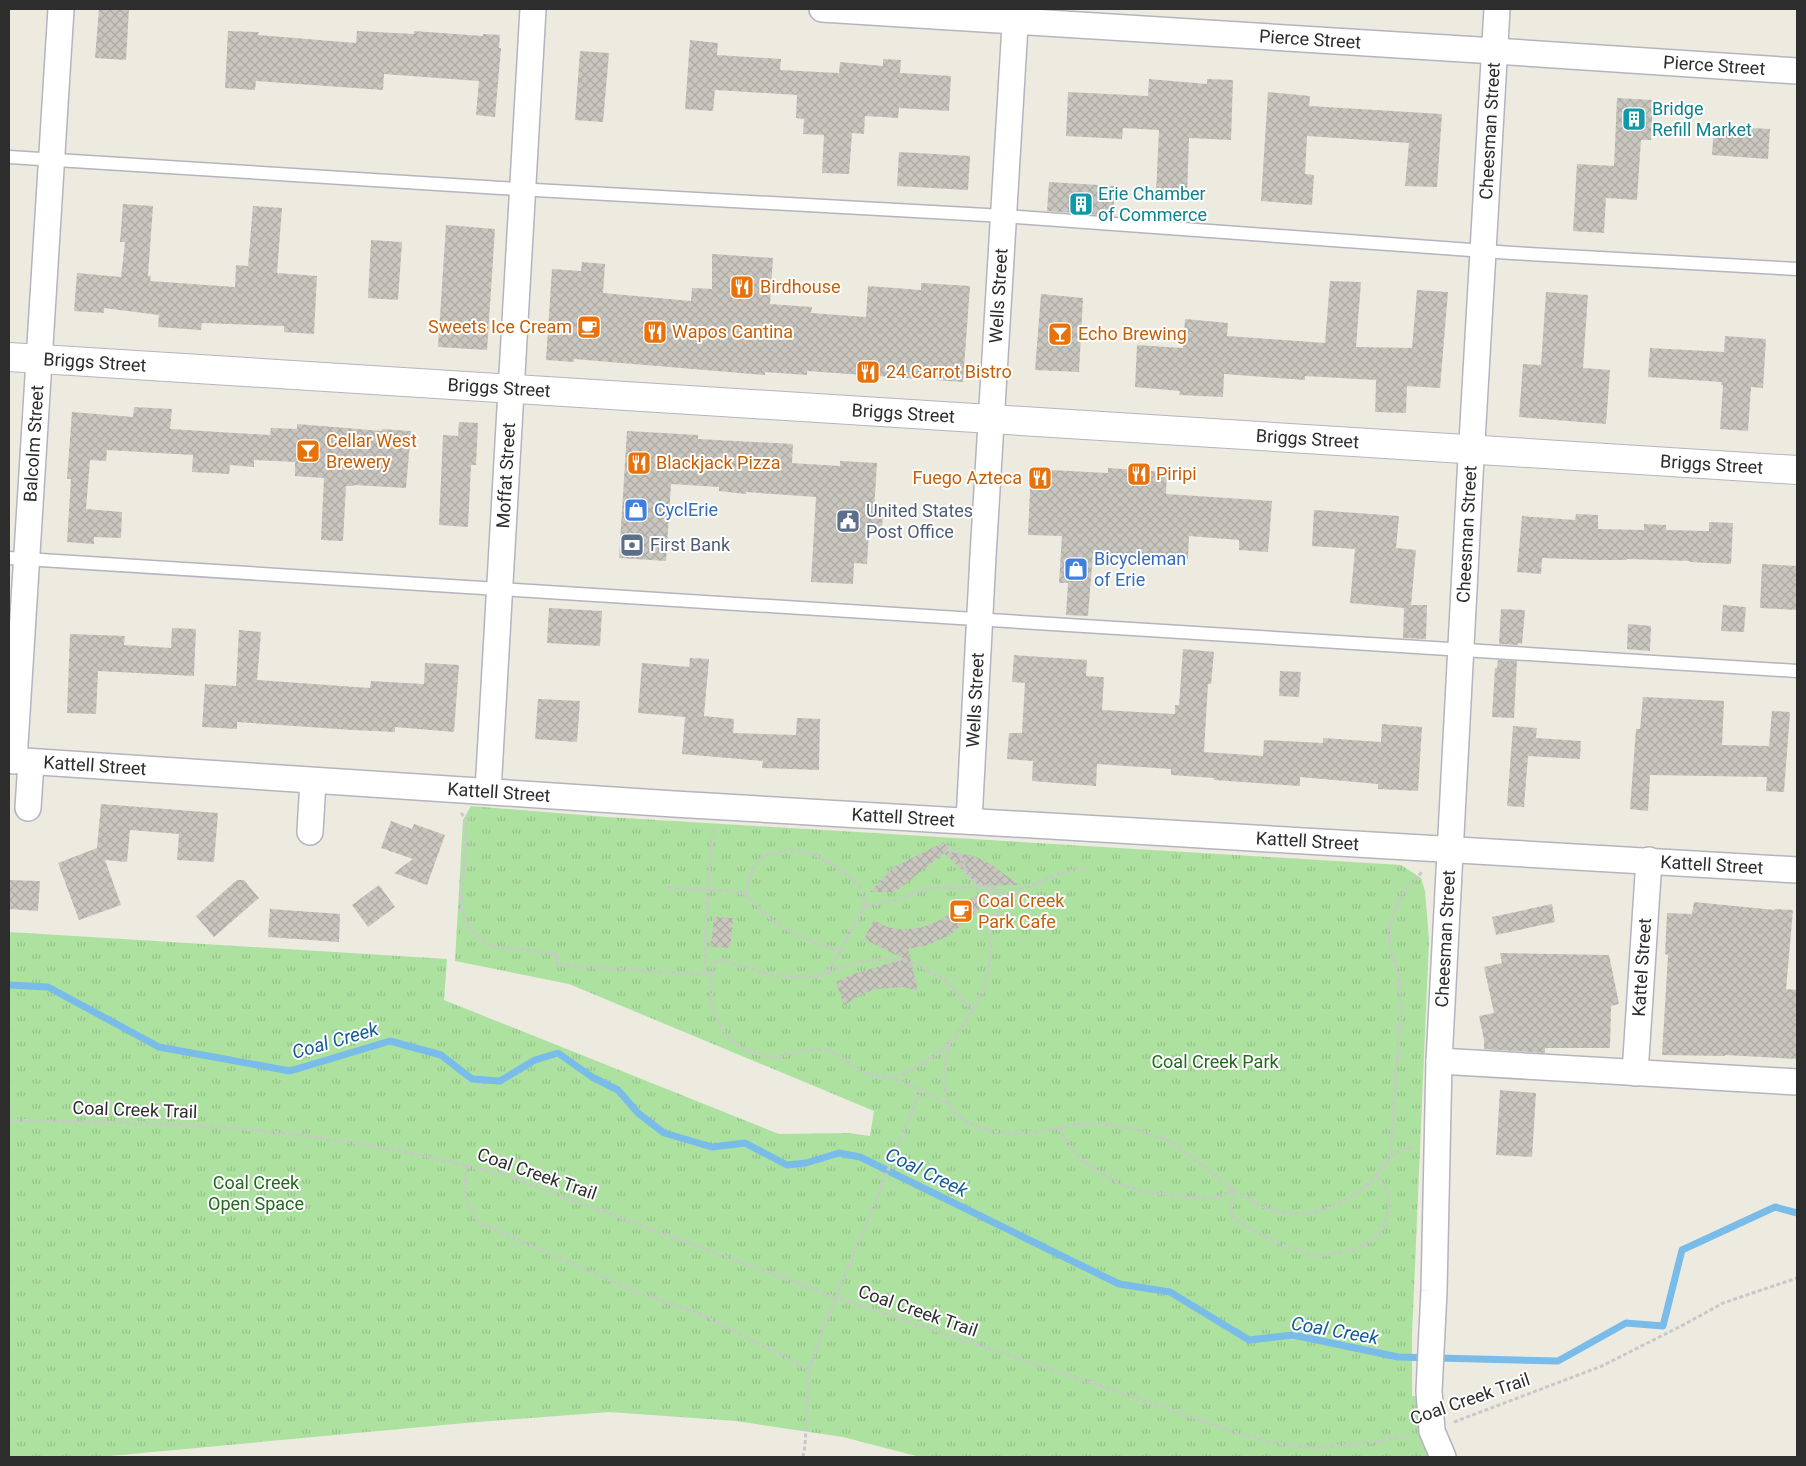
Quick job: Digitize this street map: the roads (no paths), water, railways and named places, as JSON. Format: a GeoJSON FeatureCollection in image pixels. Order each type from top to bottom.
{"type":"FeatureCollection","features":[{"type":"Feature","properties":{"kind":"street","name":"Balcolm Street"},"geometry":{"type":"LineString","coordinates":[[28,808],[18,761],[18,558],[40,359],[61,9]]}},
{"type":"Feature","properties":{"kind":"street","name":"Moffat Street"},"geometry":{"type":"LineString","coordinates":[[488,791],[533,9]]}},
{"type":"Feature","properties":{"kind":"street","name":"Pierce Street"},"geometry":{"type":"LineString","coordinates":[[822,9],[1016,15],[1495,51],[1797,71]]}},
{"type":"Feature","properties":{"kind":"street","name":"Cheesman Street"},"geometry":{"type":"LineString","coordinates":[[1443,1457],[1432,1431],[1429,1391],[1434,1291],[1439,1061],[1471,450],[1497,9]]}},
{"type":"Feature","properties":{"kind":"street","name":"Wells Street"},"geometry":{"type":"LineString","coordinates":[[969,821],[979,620],[1016,15]]}},
{"type":"Feature","properties":{"kind":"street","name":"Briggs Street"},"geometry":{"type":"LineString","coordinates":[[9,357],[1797,470]]}},
{"type":"Feature","properties":{"kind":"street","name":"Kattell Street"},"geometry":{"type":"LineString","coordinates":[[18,761],[684,805],[1797,870]]}},
{"type":"Feature","properties":{"kind":"street"},"geometry":{"type":"LineString","coordinates":[[310,832],[313,781]]}},
{"type":"Feature","properties":{"kind":"street","name":"Kattel Street"},"geometry":{"type":"LineString","coordinates":[[1635,1073],[1649,860]]}},
{"type":"Feature","properties":{"kind":"street"},"geometry":{"type":"LineString","coordinates":[[1439,1061],[1797,1082]]}},
{"type":"Feature","properties":{"kind":"lane"},"geometry":{"type":"LineString","coordinates":[[9,158],[1004,216],[1483,250],[1797,269]]}},
{"type":"Feature","properties":{"kind":"lane"},"geometry":{"type":"LineString","coordinates":[[18,558],[1797,672]]}},
{"type":"Feature","properties":{"kind":"waterway","name":"Coal Creek"},"geometry":{"type":"LineString","coordinates":[[9,985],[48,987],[159,1047],[290,1071],[390,1041],[441,1055],[472,1079],[500,1081],[535,1060],[558,1053],[592,1077],[618,1090],[638,1113],[664,1133],[712,1147],[745,1143],[787,1165],[806,1163],[839,1153],[860,1157],[1119,1284],[1170,1292],[1249,1340],[1293,1335],[1398,1357],[1558,1361],[1626,1323],[1663,1326],[1682,1250],[1775,1207],[1797,1213]]}},
{"type":"Feature","properties":{"kind":"place","name":"Bridge Refill Market"},"geometry":{"type":"Point","coordinates":[1634,119]}},
{"type":"Feature","properties":{"kind":"place","name":"Erie Chamber of Commerce"},"geometry":{"type":"Point","coordinates":[1081,204]}},
{"type":"Feature","properties":{"kind":"place","name":"Birdhouse"},"geometry":{"type":"Point","coordinates":[742,287]}},
{"type":"Feature","properties":{"kind":"place","name":"Sweets Ice Cream"},"geometry":{"type":"Point","coordinates":[589,327]}},
{"type":"Feature","properties":{"kind":"place","name":"Wapos Cantina"},"geometry":{"type":"Point","coordinates":[655,332]}},
{"type":"Feature","properties":{"kind":"place","name":"Echo Brewing"},"geometry":{"type":"Point","coordinates":[1060,334]}},
{"type":"Feature","properties":{"kind":"place","name":"24 Carrot Bistro"},"geometry":{"type":"Point","coordinates":[868,372]}},
{"type":"Feature","properties":{"kind":"place","name":"Cellar West Brewery"},"geometry":{"type":"Point","coordinates":[308,451]}},
{"type":"Feature","properties":{"kind":"place","name":"Blackjack Pizza"},"geometry":{"type":"Point","coordinates":[639,463]}},
{"type":"Feature","properties":{"kind":"place","name":"Piripi"},"geometry":{"type":"Point","coordinates":[1139,474]}},
{"type":"Feature","properties":{"kind":"place","name":"Fuego Azteca"},"geometry":{"type":"Point","coordinates":[1040,478]}},
{"type":"Feature","properties":{"kind":"place","name":"CyclErie"},"geometry":{"type":"Point","coordinates":[636,510]}},
{"type":"Feature","properties":{"kind":"place","name":"United States Post Office"},"geometry":{"type":"Point","coordinates":[848,521]}},
{"type":"Feature","properties":{"kind":"place","name":"First Bank"},"geometry":{"type":"Point","coordinates":[632,545]}},
{"type":"Feature","properties":{"kind":"place","name":"Bicycleman of Erie"},"geometry":{"type":"Point","coordinates":[1076,569]}},
{"type":"Feature","properties":{"kind":"place","name":"Coal Creek Park Cafe"},"geometry":{"type":"Point","coordinates":[961,911]}},
{"type":"Feature","properties":{"kind":"park label","name":"Coal Creek Park"},"geometry":{"type":"Point","coordinates":[1215,1062]}},
{"type":"Feature","properties":{"kind":"park label","name":"Coal Creek Open Space"},"geometry":{"type":"Point","coordinates":[256,1193]}}]}
